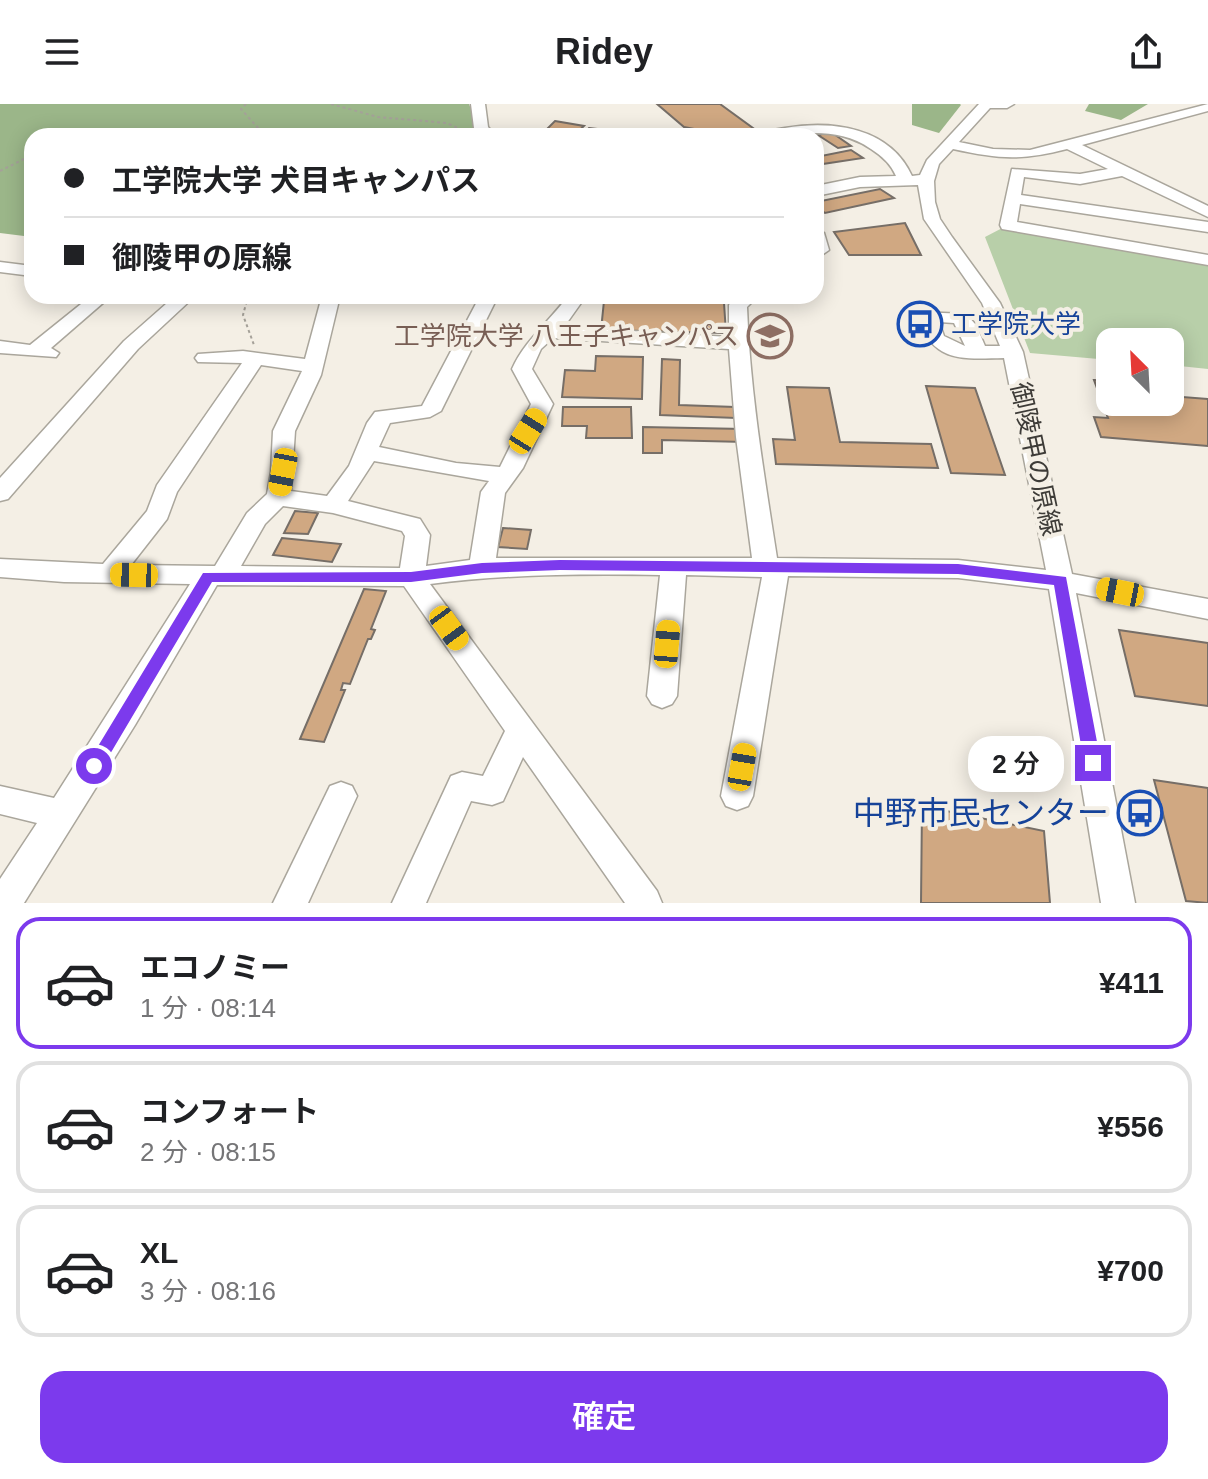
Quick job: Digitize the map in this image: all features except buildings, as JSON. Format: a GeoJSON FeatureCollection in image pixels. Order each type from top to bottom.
{"type":"FeatureCollection","features":[{"type":"Feature","properties":{"kind":"street"},"geometry":{"type":"LineString","coordinates":[[478,104],[481,128]]}},
{"type":"Feature","properties":{"kind":"street"},"geometry":{"type":"LineString","coordinates":[[824,189],[860,182],[926,181],[932,163],[987,104],[1007,104]]}},
{"type":"Feature","properties":{"kind":"street"},"geometry":{"type":"LineString","coordinates":[[948,144],[1010,155],[1030,154],[1206,109]]}},
{"type":"Feature","properties":{"kind":"street"},"geometry":{"type":"LineString","coordinates":[[810,128],[849,129],[870,140],[896,160],[905,179]]}},
{"type":"Feature","properties":{"kind":"street"},"geometry":{"type":"LineString","coordinates":[[1069,144],[1208,212]]}},
{"type":"Feature","properties":{"kind":"street"},"geometry":{"type":"LineString","coordinates":[[1122,171],[1080,179],[1017,172],[1008,225],[1208,260]]}},
{"type":"Feature","properties":{"kind":"street","name":"御陵甲の原線"},"geometry":{"type":"LineString","coordinates":[[926,181],[932,219],[991,303],[1013,352],[1061,581],[1118,903]]}},
{"type":"Feature","properties":{"kind":"street"},"geometry":{"type":"LineString","coordinates":[[1086,210],[1137,205],[1172,195]]}},
{"type":"Feature","properties":{"kind":"street"},"geometry":{"type":"LineString","coordinates":[[1013,198],[1208,227]]}},
{"type":"Feature","properties":{"kind":"street"},"geometry":{"type":"LineString","coordinates":[[0,267],[24,270]]}},
{"type":"Feature","properties":{"kind":"street"},"geometry":{"type":"LineString","coordinates":[[0,347],[43,352],[94,304]]}},
{"type":"Feature","properties":{"kind":"street"},"geometry":{"type":"LineString","coordinates":[[0,493],[131,345],[177,304]]}},
{"type":"Feature","properties":{"kind":"street"},"geometry":{"type":"LineString","coordinates":[[14,901],[63,815],[215,577],[256,519],[278,497],[283,472],[284,431],[313,366],[329,304]]}},
{"type":"Feature","properties":{"kind":"street"},"geometry":{"type":"LineString","coordinates":[[333,505],[360,467],[383,417],[430,411],[485,304]]}},
{"type":"Feature","properties":{"kind":"street"},"geometry":{"type":"LineString","coordinates":[[482,568],[493,492],[542,404],[522,369],[525,358],[571,304]]}},
{"type":"Feature","properties":{"kind":"street"},"geometry":{"type":"LineString","coordinates":[[737,796],[771,569],[739,344],[739,304]]}},
{"type":"Feature","properties":{"kind":"street"},"geometry":{"type":"LineString","coordinates":[[549,332],[739,344]]}},
{"type":"Feature","properties":{"kind":"street"},"geometry":{"type":"LineString","coordinates":[[977,351],[1013,352]]}},
{"type":"Feature","properties":{"kind":"street"},"geometry":{"type":"LineString","coordinates":[[205,358],[255,359],[313,366]]}},
{"type":"Feature","properties":{"kind":"street"},"geometry":{"type":"LineString","coordinates":[[110,574],[158,513],[165,491],[255,359]]}},
{"type":"Feature","properties":{"kind":"street"},"geometry":{"type":"LineString","coordinates":[[366,452],[456,470],[504,475]]}},
{"type":"Feature","properties":{"kind":"street"},"geometry":{"type":"LineString","coordinates":[[278,497],[333,505],[411,525],[418,535],[411,577],[645,903]]}},
{"type":"Feature","properties":{"kind":"street"},"geometry":{"type":"LineString","coordinates":[[662,696],[674,567]]}},
{"type":"Feature","properties":{"kind":"street"},"geometry":{"type":"LineString","coordinates":[[0,568],[215,577],[411,577],[482,568],[958,569],[1061,581],[1208,609]]}},
{"type":"Feature","properties":{"kind":"street"},"geometry":{"type":"LineString","coordinates":[[409,903],[462,786],[492,791],[521,729]]}},
{"type":"Feature","properties":{"kind":"street"},"geometry":{"type":"LineString","coordinates":[[290,903],[341,796]]}},
{"type":"Feature","properties":{"kind":"street"},"geometry":{"type":"LineString","coordinates":[[0,800],[63,815]]}},
{"type":"Feature","properties":{"kind":"path"},"geometry":{"type":"LineString","coordinates":[[246,104],[241,109],[258,128]]}},
{"type":"Feature","properties":{"kind":"path"},"geometry":{"type":"LineString","coordinates":[[331,104],[378,117],[447,123],[457,128]]}},
{"type":"Feature","properties":{"kind":"path"},"geometry":{"type":"LineString","coordinates":[[0,171],[24,159]]}},
{"type":"Feature","properties":{"kind":"path"},"geometry":{"type":"LineString","coordinates":[[246,304],[243,315],[257,353],[255,359]]}},
{"type":"Feature","properties":{"kind":"green space"},"geometry":{"type":"Polygon","coordinates":[[[0,104],[469,104],[478,128],[24,128],[24,236],[0,233],[0,104]]]}},
{"type":"Feature","properties":{"kind":"green space"},"geometry":{"type":"Polygon","coordinates":[[[912,104],[961,105],[939,133],[912,125],[912,104]]]}},
{"type":"Feature","properties":{"kind":"green space"},"geometry":{"type":"Polygon","coordinates":[[[1089,104],[1148,104],[1121,120],[1085,111],[1089,104]]]}},
{"type":"Feature","properties":{"kind":"green space"},"geometry":{"type":"Polygon","coordinates":[[[1008,225],[1208,260],[1208,369],[1184,366],[1184,328],[1096,328],[1096,359],[1030,353],[985,237],[1008,225]]]}},
{"type":"Feature","properties":{"kind":"place","name":"工学院大学"},"geometry":{"type":"Point","coordinates":[920,324]}},
{"type":"Feature","properties":{"kind":"place","name":"工学院大学 八王子キャンパス"},"geometry":{"type":"Point","coordinates":[770,336]}},
{"type":"Feature","properties":{"kind":"place","name":"中野市民センター"},"geometry":{"type":"Point","coordinates":[1140,813]}},
{"type":"Feature","properties":{"kind":"route"},"geometry":{"type":"LineString","coordinates":[[94,766],[208,577],[411,577],[482,568],[560,565],[958,569],[1061,581],[1093,763]]}}]}
